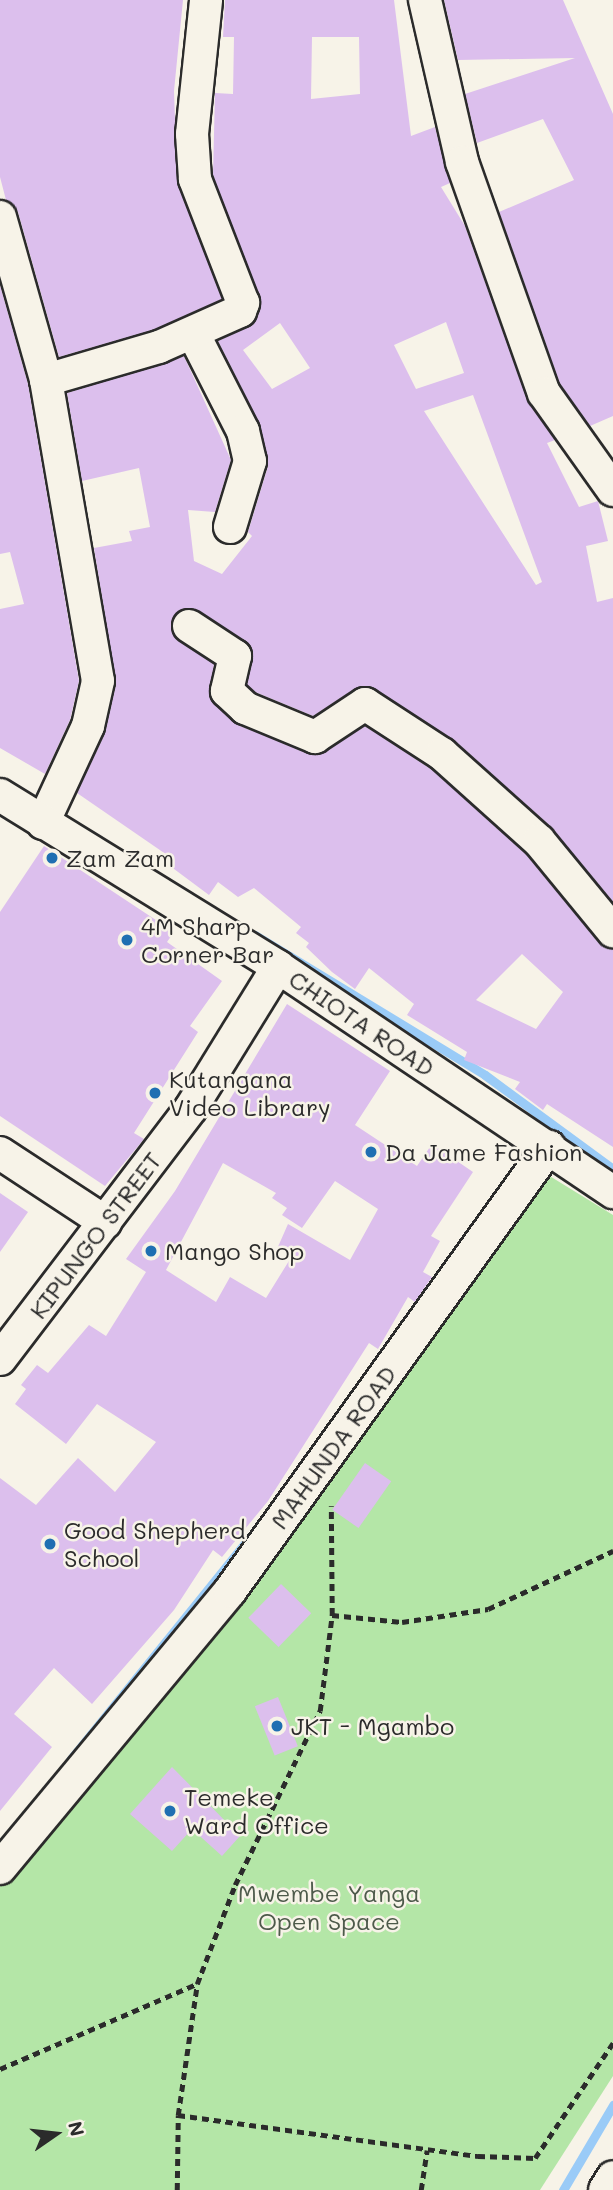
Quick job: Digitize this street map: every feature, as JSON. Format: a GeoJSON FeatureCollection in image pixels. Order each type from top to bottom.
{"type":"FeatureCollection","features":[{"type":"Feature","properties":{"kind":"street"},"geometry":{"type":"LineString","coordinates":[[46,380],[193,332],[240,311],[243,303],[195,179],[192,134],[206,0]]}},
{"type":"Feature","properties":{"kind":"street"},"geometry":{"type":"LineString","coordinates":[[425,0],[462,162],[544,393],[613,490]]}},
{"type":"Feature","properties":{"kind":"street"},"geometry":{"type":"LineString","coordinates":[[0,217],[46,380],[98,681],[88,726],[43,823]]}},
{"type":"Feature","properties":{"kind":"street"},"geometry":{"type":"LineString","coordinates":[[193,332],[243,430],[250,461],[230,527]]}},
{"type":"Feature","properties":{"kind":"street"},"geometry":{"type":"LineString","coordinates":[[190,626],[235,656],[227,691],[245,708],[315,737],[365,704],[442,754],[539,841],[613,930]]}},
{"type":"Feature","properties":{"kind":"street","name":"CHIOTA ROAD"},"geometry":{"type":"LineString","coordinates":[[0,795],[278,967],[613,1192]]}},
{"type":"Feature","properties":{"kind":"street","name":"KIPUNGO STREET"},"geometry":{"type":"LineString","coordinates":[[0,1359],[191,1108],[278,967]]}},
{"type":"Feature","properties":{"kind":"street","name":"MAHUNDA ROAD"},"geometry":{"type":"LineString","coordinates":[[0,1868],[230,1591],[549,1147]]}},
{"type":"Feature","properties":{"kind":"street"},"geometry":{"type":"LineString","coordinates":[[0,1153],[105,1222]]}},
{"type":"Feature","properties":{"kind":"street"},"geometry":{"type":"LineString","coordinates":[[605,2190],[613,2177]]}},
{"type":"Feature","properties":{"kind":"path"},"geometry":{"type":"LineString","coordinates":[[177,2190],[178,2115],[197,1984],[235,1885],[320,1711],[332,1615],[331,1495]]}},
{"type":"Feature","properties":{"kind":"path"},"geometry":{"type":"LineString","coordinates":[[332,1615],[402,1622],[488,1609],[613,1551]]}},
{"type":"Feature","properties":{"kind":"path"},"geometry":{"type":"LineString","coordinates":[[0,2069],[197,1984]]}},
{"type":"Feature","properties":{"kind":"path"},"geometry":{"type":"LineString","coordinates":[[178,2115],[427,2150],[535,2158],[613,2043]]}},
{"type":"Feature","properties":{"kind":"path"},"geometry":{"type":"LineString","coordinates":[[421,2190],[427,2150]]}},
{"type":"Feature","properties":{"kind":"green space","name":"Mwembe Yanga Open Space"},"geometry":{"type":"Polygon","coordinates":[[[535,1167],[613,1215],[613,2076],[540,2190],[0,2190],[0,1866],[535,1167]]]}},
{"type":"Feature","properties":{"kind":"building"},"geometry":{"type":"Polygon","coordinates":[[[0,0],[183,0],[174,91],[177,180],[222,299],[153,330],[59,357],[18,212],[6,200],[0,177],[0,0]]]}},
{"type":"Feature","properties":{"kind":"building"},"geometry":{"type":"Polygon","coordinates":[[[225,0],[394,0],[411,136],[435,127],[450,183],[441,187],[465,226],[527,399],[555,440],[547,443],[579,507],[598,501],[608,541],[586,546],[597,602],[613,598],[613,902],[551,827],[454,740],[375,689],[356,688],[313,716],[255,692],[247,685],[252,648],[199,611],[180,610],[172,634],[214,664],[210,697],[238,725],[316,755],[365,726],[431,769],[526,854],[599,943],[613,949],[613,1147],[547,1104],[543,1110],[515,1089],[520,1082],[464,1060],[467,1052],[407,1015],[414,1004],[369,968],[355,989],[306,947],[309,943],[296,933],[301,927],[254,888],[238,897],[218,882],[209,895],[166,863],[170,857],[77,793],[105,733],[116,684],[94,548],[132,541],[129,531],[150,527],[139,468],[82,481],[67,393],[184,356],[231,460],[215,512],[188,510],[194,561],[222,574],[252,536],[248,532],[268,466],[259,423],[218,341],[253,324],[260,309],[213,175],[215,93],[233,94],[234,37],[223,37],[225,0]],[[312,37],[311,99],[360,94],[359,37],[312,37]],[[446,322],[394,345],[416,389],[464,373],[446,322]],[[280,323],[243,350],[272,389],[310,368],[280,323]],[[473,395],[424,411],[536,585],[542,582],[473,395]],[[522,954],[476,1000],[536,1029],[563,992],[522,954]]]}},
{"type":"Feature","properties":{"kind":"building"},"geometry":{"type":"Polygon","coordinates":[[[444,0],[563,0],[613,114],[613,416],[590,426],[560,384],[499,212],[574,180],[543,119],[477,143],[465,94],[575,58],[458,60],[444,0]]]}},
{"type":"Feature","properties":{"kind":"building"},"geometry":{"type":"Polygon","coordinates":[[[0,285],[28,384],[79,681],[70,720],[45,774],[0,748],[0,609],[24,604],[10,552],[0,554],[0,285]]]}},
{"type":"Feature","properties":{"kind":"building"},"geometry":{"type":"Polygon","coordinates":[[[44,846],[174,932],[167,942],[222,981],[190,1026],[198,1032],[134,1133],[144,1139],[105,1186],[0,1116],[0,912],[44,846]]]}},
{"type":"Feature","properties":{"kind":"building"},"geometry":{"type":"Polygon","coordinates":[[[287,1004],[390,1071],[355,1125],[417,1166],[432,1144],[473,1172],[431,1236],[440,1241],[423,1272],[432,1277],[415,1302],[408,1297],[378,1349],[369,1343],[268,1501],[222,1557],[213,1550],[174,1610],[92,1704],[54,1668],[14,1714],[52,1747],[0,1811],[0,1478],[36,1505],[78,1458],[115,1492],[156,1442],[97,1404],[66,1444],[15,1404],[26,1389],[21,1385],[37,1365],[48,1373],[89,1325],[106,1336],[146,1272],[126,1259],[175,1191],[287,1004]],[[223,1163],[166,1270],[216,1302],[230,1277],[266,1298],[292,1256],[277,1249],[288,1224],[350,1260],[378,1209],[335,1181],[302,1228],[282,1215],[287,1208],[272,1198],[276,1193],[223,1163]]]}},
{"type":"Feature","properties":{"kind":"building"},"geometry":{"type":"Polygon","coordinates":[[[0,1193],[28,1212],[0,1252],[0,1193]]]}},
{"type":"Feature","properties":{"kind":"building"},"geometry":{"type":"Polygon","coordinates":[[[365,1463],[391,1481],[359,1528],[332,1510],[365,1463]]]}},
{"type":"Feature","properties":{"kind":"building"},"geometry":{"type":"Polygon","coordinates":[[[281,1584],[311,1613],[279,1647],[248,1618],[281,1584]]]}},
{"type":"Feature","properties":{"kind":"building","name":"JKT - Mgambo"},"geometry":{"type":"Polygon","coordinates":[[[278,1697],[298,1746],[275,1756],[255,1706],[278,1697]]]}},
{"type":"Feature","properties":{"kind":"building","name":"Temeke Ward Office"},"geometry":{"type":"Polygon","coordinates":[[[172,1767],[240,1836],[222,1856],[192,1829],[172,1851],[130,1814],[172,1767]]]}},
{"type":"Feature","properties":{"kind":"waterway"},"geometry":{"type":"LineString","coordinates":[[255,935],[485,1075],[613,1169]]}},
{"type":"Feature","properties":{"kind":"waterway"},"geometry":{"type":"LineString","coordinates":[[70,1760],[246,1542]]}},
{"type":"Feature","properties":{"kind":"waterway"},"geometry":{"type":"LineString","coordinates":[[563,2190],[613,2105]]}},
{"type":"Feature","properties":{"kind":"place","name":"Zam Zam"},"geometry":{"type":"Point","coordinates":[52,858]}},
{"type":"Feature","properties":{"kind":"place","name":"4M Sharp Corner Bar"},"geometry":{"type":"Point","coordinates":[127,940]}},
{"type":"Feature","properties":{"kind":"place","name":"Kutangana Video Library"},"geometry":{"type":"Point","coordinates":[155,1093]}},
{"type":"Feature","properties":{"kind":"place","name":"Da Jame Fashion"},"geometry":{"type":"Point","coordinates":[371,1152]}},
{"type":"Feature","properties":{"kind":"place","name":"Mango Shop"},"geometry":{"type":"Point","coordinates":[151,1251]}},
{"type":"Feature","properties":{"kind":"place","name":"Good Shepherd School"},"geometry":{"type":"Point","coordinates":[50,1544]}},
{"type":"Feature","properties":{"kind":"place","name":"JKT - Mgambo"},"geometry":{"type":"Point","coordinates":[277,1726]}},
{"type":"Feature","properties":{"kind":"place","name":"Temeke Ward Office"},"geometry":{"type":"Point","coordinates":[170,1811]}}]}
